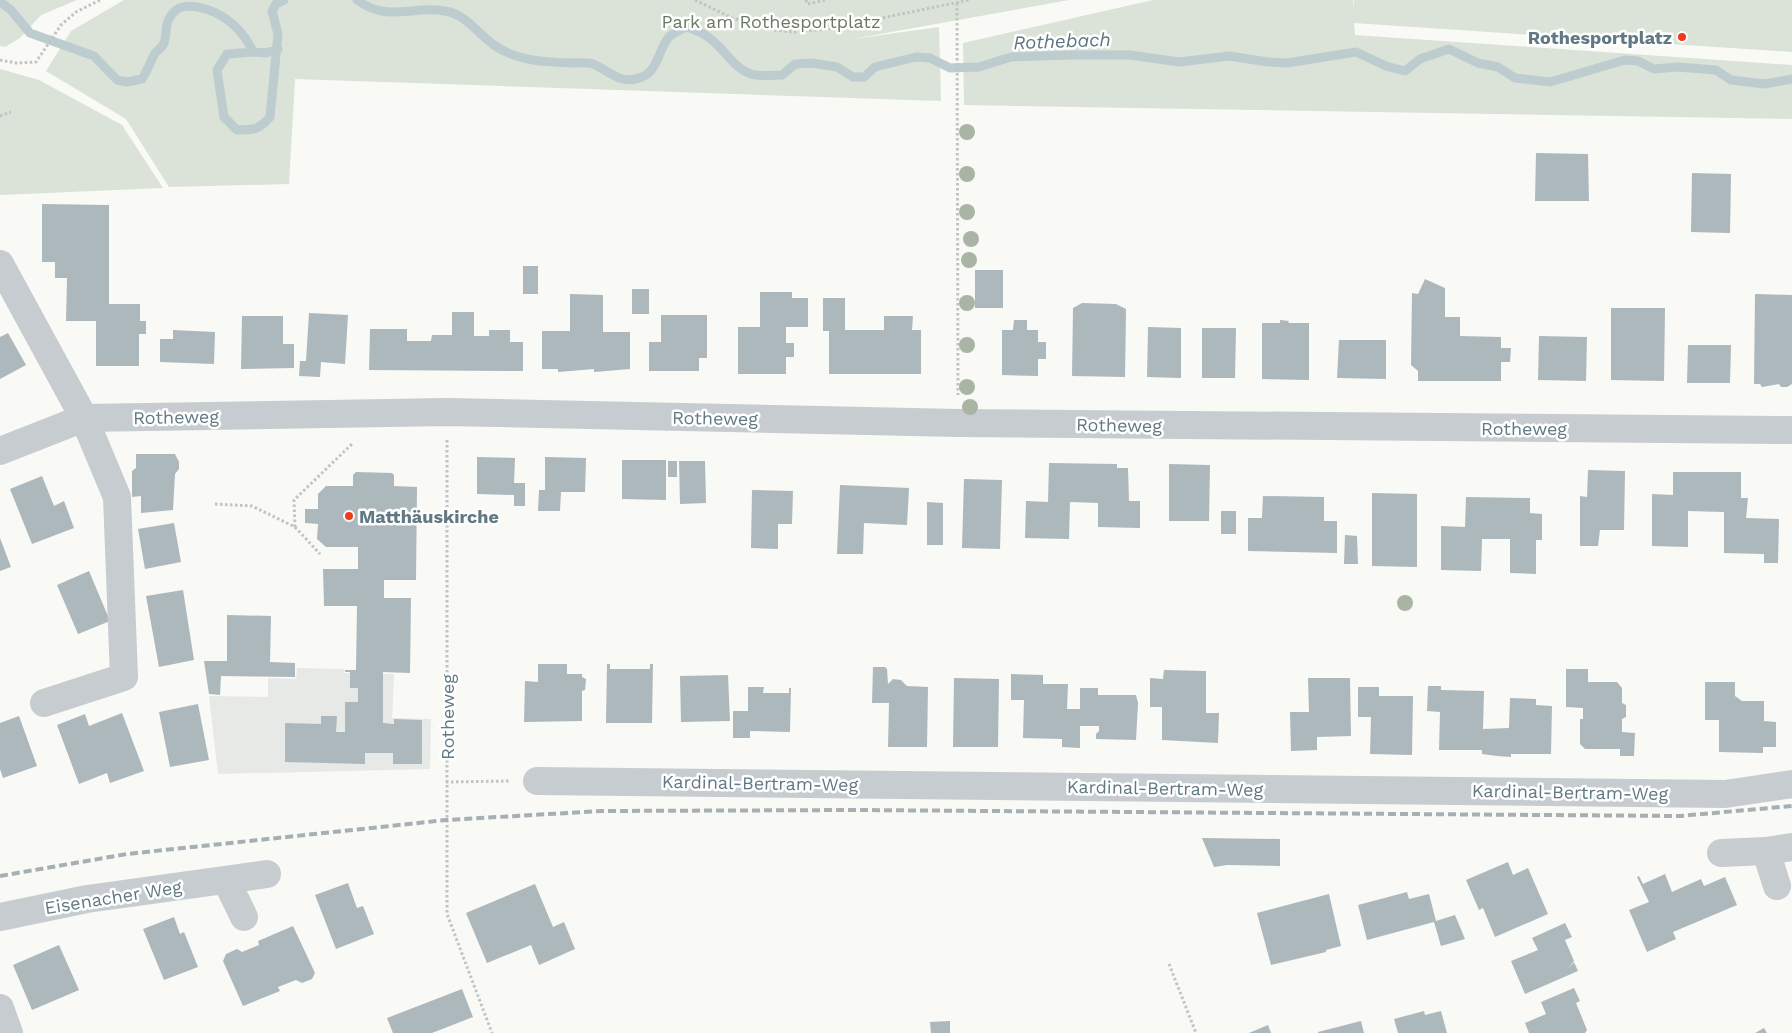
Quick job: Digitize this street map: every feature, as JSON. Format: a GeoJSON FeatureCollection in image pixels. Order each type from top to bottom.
{"type":"FeatureCollection","features":[{"type":"Feature","properties":{"kind":"street"},"geometry":{"type":"LineString","coordinates":[[0,264],[84,418],[117,497],[124,678],[44,703]]}},
{"type":"Feature","properties":{"kind":"street","name":"Rotheweg"},"geometry":{"type":"LineString","coordinates":[[0,451],[84,418],[360,413],[447,412],[958,423],[1792,430]]}},
{"type":"Feature","properties":{"kind":"street","name":"Kardinal-Bertram-Weg"},"geometry":{"type":"LineString","coordinates":[[537,781],[1715,794],[1792,784]]}},
{"type":"Feature","properties":{"kind":"street"},"geometry":{"type":"LineString","coordinates":[[1721,853],[1779,849],[1776,886]]}},
{"type":"Feature","properties":{"kind":"street","name":"Eisenacher Weg"},"geometry":{"type":"LineString","coordinates":[[0,917],[87,899],[267,874]]}},
{"type":"Feature","properties":{"kind":"street"},"geometry":{"type":"LineString","coordinates":[[226,880],[244,917]]}},
{"type":"Feature","properties":{"kind":"street"},"geometry":{"type":"LineString","coordinates":[[0,1008],[9,1033]]}},
{"type":"Feature","properties":{"kind":"path"},"geometry":{"type":"LineString","coordinates":[[0,60],[16,63],[36,62],[44,53],[61,25],[76,12],[100,0]]}},
{"type":"Feature","properties":{"kind":"path"},"geometry":{"type":"LineString","coordinates":[[695,0],[732,18],[774,30],[793,32],[828,29],[968,0]]}},
{"type":"Feature","properties":{"kind":"path"},"geometry":{"type":"LineString","coordinates":[[806,0],[807,4],[826,0]]}},
{"type":"Feature","properties":{"kind":"path"},"geometry":{"type":"LineString","coordinates":[[957,3],[958,423]]}},
{"type":"Feature","properties":{"kind":"path"},"geometry":{"type":"LineString","coordinates":[[0,116],[11,112]]}},
{"type":"Feature","properties":{"kind":"path","name":"Rotheweg"},"geometry":{"type":"LineString","coordinates":[[447,412],[447,914],[492,1033]]}},
{"type":"Feature","properties":{"kind":"path"},"geometry":{"type":"LineString","coordinates":[[295,527],[294,500],[359,436],[360,413]]}},
{"type":"Feature","properties":{"kind":"path"},"geometry":{"type":"LineString","coordinates":[[215,504],[252,506],[295,527],[320,554]]}},
{"type":"Feature","properties":{"kind":"path"},"geometry":{"type":"LineString","coordinates":[[446,782],[537,781]]}},
{"type":"Feature","properties":{"kind":"path"},"geometry":{"type":"LineString","coordinates":[[1169,964],[1196,1033]]}},
{"type":"Feature","properties":{"kind":"shaded area"},"geometry":{"type":"Polygon","coordinates":[[[297,668],[344,669],[344,673],[394,674],[392,718],[431,719],[430,769],[218,774],[209,696],[268,697],[268,678],[296,679],[297,668]]]}},
{"type":"Feature","properties":{"kind":"green space"},"geometry":{"type":"Polygon","coordinates":[[[0,0],[77,0],[41,15],[20,38],[5,47],[0,46],[0,0]]]}},
{"type":"Feature","properties":{"kind":"green space","name":"Park am Rothesportplatz"},"geometry":{"type":"Polygon","coordinates":[[[124,0],[1069,0],[852,39],[939,27],[941,101],[295,79],[289,184],[169,187],[126,119],[46,71],[71,31],[124,0]]]}},
{"type":"Feature","properties":{"kind":"green space"},"geometry":{"type":"Polygon","coordinates":[[[1153,0],[1353,0],[1354,7],[1354,0],[1792,0],[1792,52],[1354,23],[1355,35],[1792,65],[1792,119],[964,105],[963,43],[1153,0]]]}},
{"type":"Feature","properties":{"kind":"green space"},"geometry":{"type":"Polygon","coordinates":[[[0,69],[39,80],[122,125],[163,188],[0,195],[0,69]]]}},
{"type":"Feature","properties":{"kind":"building"},"geometry":{"type":"Polygon","coordinates":[[[1536,153],[1588,154],[1589,201],[1535,201],[1536,153]]]}},
{"type":"Feature","properties":{"kind":"building"},"geometry":{"type":"Polygon","coordinates":[[[1692,173],[1731,174],[1730,233],[1691,232],[1692,173]]]}},
{"type":"Feature","properties":{"kind":"building"},"geometry":{"type":"Polygon","coordinates":[[[42,204],[109,205],[109,304],[140,304],[140,321],[146,321],[146,334],[139,334],[139,366],[96,366],[96,321],[66,321],[67,278],[55,278],[55,262],[42,262],[42,204]]]}},
{"type":"Feature","properties":{"kind":"building"},"geometry":{"type":"Polygon","coordinates":[[[523,266],[538,266],[538,294],[523,294],[523,266]]]}},
{"type":"Feature","properties":{"kind":"building"},"geometry":{"type":"Polygon","coordinates":[[[975,270],[1003,270],[1003,308],[975,308],[975,270]]]}},
{"type":"Feature","properties":{"kind":"building"},"geometry":{"type":"Polygon","coordinates":[[[1425,279],[1445,288],[1445,317],[1460,317],[1460,336],[1501,337],[1501,348],[1511,348],[1510,362],[1501,362],[1501,381],[1418,381],[1418,371],[1411,365],[1412,293],[1418,294],[1425,279]]]}},
{"type":"Feature","properties":{"kind":"building"},"geometry":{"type":"Polygon","coordinates":[[[632,289],[649,289],[649,314],[632,314],[632,289]]]}},
{"type":"Feature","properties":{"kind":"building"},"geometry":{"type":"Polygon","coordinates":[[[760,292],[792,292],[792,298],[808,298],[808,327],[786,327],[786,343],[794,343],[794,357],[786,357],[786,374],[738,374],[738,327],[760,327],[760,292]]]}},
{"type":"Feature","properties":{"kind":"building"},"geometry":{"type":"Polygon","coordinates":[[[570,294],[603,295],[603,332],[630,332],[630,369],[558,372],[558,369],[542,369],[542,331],[570,331],[570,294]]]}},
{"type":"Feature","properties":{"kind":"building"},"geometry":{"type":"Polygon","coordinates":[[[1755,294],[1792,295],[1792,384],[1787,387],[1781,387],[1779,384],[1762,387],[1760,384],[1754,384],[1755,294]]]}},
{"type":"Feature","properties":{"kind":"building"},"geometry":{"type":"Polygon","coordinates":[[[823,298],[845,298],[845,330],[884,330],[884,316],[913,316],[912,330],[921,330],[921,374],[829,374],[829,331],[823,331],[823,298]]]}},
{"type":"Feature","properties":{"kind":"building"},"geometry":{"type":"Polygon","coordinates":[[[1082,303],[1116,304],[1126,309],[1125,377],[1072,376],[1073,308],[1082,303]]]}},
{"type":"Feature","properties":{"kind":"building"},"geometry":{"type":"Polygon","coordinates":[[[1611,308],[1665,308],[1664,381],[1611,380],[1611,308]]]}},
{"type":"Feature","properties":{"kind":"building"},"geometry":{"type":"Polygon","coordinates":[[[452,312],[474,312],[474,336],[489,336],[489,330],[510,330],[510,342],[523,342],[523,371],[369,370],[370,329],[407,329],[407,341],[431,341],[432,335],[452,335],[452,312]]]}},
{"type":"Feature","properties":{"kind":"building"},"geometry":{"type":"Polygon","coordinates":[[[309,313],[348,315],[345,364],[321,362],[320,377],[299,376],[300,361],[306,361],[309,313]]]}},
{"type":"Feature","properties":{"kind":"building"},"geometry":{"type":"Polygon","coordinates":[[[661,315],[707,315],[707,358],[699,358],[699,371],[649,371],[649,342],[661,342],[661,315]]]}},
{"type":"Feature","properties":{"kind":"building"},"geometry":{"type":"Polygon","coordinates":[[[242,316],[283,316],[283,344],[294,344],[294,368],[241,369],[242,316]]]}},
{"type":"Feature","properties":{"kind":"building"},"geometry":{"type":"Polygon","coordinates":[[[1014,320],[1027,320],[1027,330],[1038,330],[1038,342],[1046,342],[1046,359],[1038,359],[1038,376],[1002,375],[1002,330],[1013,330],[1014,320]]]}},
{"type":"Feature","properties":{"kind":"building"},"geometry":{"type":"Polygon","coordinates":[[[1280,320],[1289,321],[1288,323],[1309,323],[1309,380],[1262,379],[1262,323],[1280,323],[1280,320]]]}},
{"type":"Feature","properties":{"kind":"building"},"geometry":{"type":"Polygon","coordinates":[[[1148,327],[1181,328],[1181,378],[1147,377],[1148,327]]]}},
{"type":"Feature","properties":{"kind":"building"},"geometry":{"type":"Polygon","coordinates":[[[1202,328],[1236,328],[1235,378],[1202,378],[1202,328]]]}},
{"type":"Feature","properties":{"kind":"building"},"geometry":{"type":"Polygon","coordinates":[[[173,330],[215,332],[214,364],[160,362],[160,339],[173,339],[173,330]]]}},
{"type":"Feature","properties":{"kind":"building"},"geometry":{"type":"Polygon","coordinates":[[[8,333],[26,365],[0,379],[0,337],[8,333]]]}},
{"type":"Feature","properties":{"kind":"building"},"geometry":{"type":"Polygon","coordinates":[[[1539,336],[1587,337],[1586,381],[1538,380],[1539,336]]]}},
{"type":"Feature","properties":{"kind":"building"},"geometry":{"type":"Polygon","coordinates":[[[1339,340],[1386,340],[1386,379],[1337,378],[1339,340]]]}},
{"type":"Feature","properties":{"kind":"building"},"geometry":{"type":"Polygon","coordinates":[[[1688,345],[1731,345],[1730,383],[1687,383],[1688,345]]]}},
{"type":"Feature","properties":{"kind":"building"},"geometry":{"type":"Polygon","coordinates":[[[136,454],[175,454],[179,462],[179,469],[175,474],[173,510],[141,513],[141,496],[132,497],[132,471],[136,468],[136,454]]]}},
{"type":"Feature","properties":{"kind":"building"},"geometry":{"type":"Polygon","coordinates":[[[477,457],[515,458],[514,483],[525,483],[525,506],[514,506],[514,495],[477,494],[477,457]]]}},
{"type":"Feature","properties":{"kind":"building"},"geometry":{"type":"Polygon","coordinates":[[[545,457],[586,458],[585,492],[561,492],[560,511],[538,511],[539,490],[545,490],[545,457]]]}},
{"type":"Feature","properties":{"kind":"building"},"geometry":{"type":"Polygon","coordinates":[[[622,460],[666,460],[666,500],[622,499],[622,460]]]}},
{"type":"Feature","properties":{"kind":"building"},"geometry":{"type":"Polygon","coordinates":[[[668,461],[677,461],[677,477],[668,477],[668,461]]]}},
{"type":"Feature","properties":{"kind":"building"},"geometry":{"type":"Polygon","coordinates":[[[679,461],[705,461],[706,503],[680,504],[679,461]]]}},
{"type":"Feature","properties":{"kind":"building"},"geometry":{"type":"Polygon","coordinates":[[[1049,463],[1117,464],[1117,468],[1128,468],[1129,501],[1140,501],[1140,528],[1098,527],[1098,503],[1070,502],[1069,539],[1025,538],[1026,501],[1048,502],[1049,463]]]}},
{"type":"Feature","properties":{"kind":"building"},"geometry":{"type":"Polygon","coordinates":[[[1169,464],[1210,465],[1209,521],[1169,521],[1169,464]]]}},
{"type":"Feature","properties":{"kind":"building"},"geometry":{"type":"Polygon","coordinates":[[[1588,470],[1625,471],[1624,530],[1600,530],[1598,546],[1580,546],[1580,496],[1587,497],[1588,470]]]}},
{"type":"Feature","properties":{"kind":"building"},"geometry":{"type":"Polygon","coordinates":[[[356,472],[392,473],[394,475],[394,486],[417,487],[416,580],[384,580],[384,598],[411,598],[410,673],[383,672],[383,723],[394,724],[394,719],[422,720],[422,764],[393,764],[393,753],[365,753],[365,764],[285,762],[285,723],[321,724],[321,716],[337,716],[336,732],[345,732],[345,702],[358,702],[358,688],[350,688],[350,672],[345,672],[345,670],[356,670],[357,606],[324,606],[323,569],[358,569],[358,547],[326,547],[317,539],[318,524],[305,523],[305,509],[318,509],[318,494],[326,486],[353,486],[353,475],[356,472]]]}},
{"type":"Feature","properties":{"kind":"building"},"geometry":{"type":"Polygon","coordinates":[[[1673,472],[1741,472],[1741,498],[1748,498],[1746,518],[1779,519],[1778,563],[1764,563],[1764,554],[1724,553],[1724,512],[1688,511],[1688,547],[1652,546],[1652,494],[1673,495],[1673,472]]]}},
{"type":"Feature","properties":{"kind":"building"},"geometry":{"type":"Polygon","coordinates":[[[42,476],[54,506],[64,501],[74,528],[32,544],[10,489],[42,476]]]}},
{"type":"Feature","properties":{"kind":"building"},"geometry":{"type":"Polygon","coordinates":[[[964,479],[1002,480],[1000,549],[962,548],[964,479]]]}},
{"type":"Feature","properties":{"kind":"building"},"geometry":{"type":"Polygon","coordinates":[[[840,485],[909,488],[907,525],[864,523],[863,554],[837,554],[840,485]]]}},
{"type":"Feature","properties":{"kind":"building"},"geometry":{"type":"Polygon","coordinates":[[[752,490],[793,491],[792,524],[778,524],[778,549],[751,548],[752,490]]]}},
{"type":"Feature","properties":{"kind":"building"},"geometry":{"type":"Polygon","coordinates":[[[1372,493],[1417,494],[1417,567],[1372,566],[1372,493]]]}},
{"type":"Feature","properties":{"kind":"building"},"geometry":{"type":"Polygon","coordinates":[[[1263,496],[1324,497],[1324,521],[1337,521],[1337,553],[1248,551],[1248,518],[1262,518],[1263,496]]]}},
{"type":"Feature","properties":{"kind":"building"},"geometry":{"type":"Polygon","coordinates":[[[1466,497],[1530,498],[1530,513],[1542,514],[1542,540],[1536,540],[1536,574],[1510,573],[1510,539],[1482,539],[1481,571],[1441,570],[1441,526],[1465,527],[1466,497]]]}},
{"type":"Feature","properties":{"kind":"building"},"geometry":{"type":"Polygon","coordinates":[[[927,502],[943,503],[943,545],[927,545],[927,502]]]}},
{"type":"Feature","properties":{"kind":"building"},"geometry":{"type":"Polygon","coordinates":[[[1221,511],[1236,511],[1236,534],[1221,534],[1221,511]]]}},
{"type":"Feature","properties":{"kind":"building"},"geometry":{"type":"Polygon","coordinates":[[[174,523],[181,562],[145,569],[138,529],[174,523]]]}},
{"type":"Feature","properties":{"kind":"building"},"geometry":{"type":"Polygon","coordinates":[[[1345,535],[1357,536],[1358,564],[1344,564],[1345,535]]]}},
{"type":"Feature","properties":{"kind":"building"},"geometry":{"type":"Polygon","coordinates":[[[0,538],[11,567],[0,571],[0,538]]]}},
{"type":"Feature","properties":{"kind":"building"},"geometry":{"type":"Polygon","coordinates":[[[89,571],[110,621],[78,634],[57,585],[89,571]]]}},
{"type":"Feature","properties":{"kind":"building"},"geometry":{"type":"Polygon","coordinates":[[[183,590],[194,660],[159,667],[146,596],[183,590]]]}},
{"type":"Feature","properties":{"kind":"building"},"geometry":{"type":"Polygon","coordinates":[[[227,615],[271,616],[270,662],[295,663],[295,677],[221,676],[220,695],[209,694],[204,661],[227,661],[227,615]]]}},
{"type":"Feature","properties":{"kind":"building"},"geometry":{"type":"Polygon","coordinates":[[[538,664],[567,664],[567,674],[582,674],[582,677],[586,679],[585,690],[582,691],[582,721],[524,722],[525,681],[538,682],[538,664]]]}},
{"type":"Feature","properties":{"kind":"building"},"geometry":{"type":"Polygon","coordinates":[[[607,664],[610,664],[610,669],[650,669],[650,664],[653,664],[652,723],[606,723],[607,664]]]}},
{"type":"Feature","properties":{"kind":"building"},"geometry":{"type":"Polygon","coordinates":[[[873,667],[885,667],[887,669],[888,684],[893,679],[901,680],[907,686],[928,687],[927,747],[888,747],[889,703],[872,703],[873,667]]]}},
{"type":"Feature","properties":{"kind":"building"},"geometry":{"type":"Polygon","coordinates":[[[1566,669],[1588,669],[1588,682],[1617,682],[1622,688],[1622,703],[1626,705],[1626,717],[1622,719],[1622,732],[1635,733],[1634,756],[1620,756],[1620,749],[1585,749],[1580,744],[1580,719],[1583,719],[1583,708],[1566,707],[1566,669]]]}},
{"type":"Feature","properties":{"kind":"building"},"geometry":{"type":"Polygon","coordinates":[[[1164,670],[1206,671],[1206,713],[1219,713],[1218,743],[1162,740],[1162,707],[1150,707],[1150,678],[1163,679],[1164,670]]]}},
{"type":"Feature","properties":{"kind":"building"},"geometry":{"type":"Polygon","coordinates":[[[1011,674],[1043,675],[1043,684],[1068,684],[1067,709],[1080,709],[1080,688],[1098,688],[1098,695],[1136,695],[1138,703],[1136,740],[1096,739],[1099,726],[1080,726],[1080,748],[1062,747],[1062,739],[1023,738],[1024,700],[1011,700],[1011,674]]]}},
{"type":"Feature","properties":{"kind":"building"},"geometry":{"type":"Polygon","coordinates":[[[728,675],[730,721],[681,722],[680,676],[728,675]]]}},
{"type":"Feature","properties":{"kind":"building"},"geometry":{"type":"Polygon","coordinates":[[[954,678],[999,679],[998,747],[953,747],[954,678]]]}},
{"type":"Feature","properties":{"kind":"building"},"geometry":{"type":"Polygon","coordinates":[[[1308,678],[1350,678],[1351,736],[1317,737],[1317,750],[1291,751],[1290,712],[1309,712],[1308,678]]]}},
{"type":"Feature","properties":{"kind":"building"},"geometry":{"type":"Polygon","coordinates":[[[1705,682],[1735,682],[1735,696],[1742,701],[1764,701],[1764,721],[1776,722],[1776,747],[1763,747],[1763,753],[1719,752],[1719,720],[1705,720],[1705,682]]]}},
{"type":"Feature","properties":{"kind":"building"},"geometry":{"type":"Polygon","coordinates":[[[1428,686],[1441,686],[1441,690],[1484,691],[1483,729],[1509,728],[1510,698],[1536,699],[1536,705],[1552,706],[1551,754],[1511,754],[1511,757],[1482,754],[1482,750],[1439,750],[1440,712],[1427,711],[1428,686]]]}},
{"type":"Feature","properties":{"kind":"building"},"geometry":{"type":"Polygon","coordinates":[[[748,687],[764,687],[763,693],[789,693],[789,688],[791,688],[790,732],[750,731],[750,738],[733,738],[733,711],[748,711],[748,687]]]}},
{"type":"Feature","properties":{"kind":"building"},"geometry":{"type":"Polygon","coordinates":[[[1358,687],[1379,687],[1379,696],[1413,696],[1412,755],[1370,754],[1371,717],[1358,717],[1358,687]]]}},
{"type":"Feature","properties":{"kind":"building"},"geometry":{"type":"Polygon","coordinates":[[[198,704],[209,760],[170,767],[159,712],[198,704]]]}},
{"type":"Feature","properties":{"kind":"building"},"geometry":{"type":"Polygon","coordinates":[[[122,713],[144,771],[110,783],[107,773],[79,784],[57,725],[85,714],[89,726],[122,713]]]}},
{"type":"Feature","properties":{"kind":"building"},"geometry":{"type":"Polygon","coordinates":[[[19,716],[37,766],[3,778],[0,769],[0,723],[19,716]]]}},
{"type":"Feature","properties":{"kind":"building"},"geometry":{"type":"Polygon","coordinates":[[[1202,838],[1280,839],[1280,866],[1227,865],[1214,867],[1202,838]]]}},
{"type":"Feature","properties":{"kind":"building"},"geometry":{"type":"Polygon","coordinates":[[[1508,862],[1513,875],[1528,868],[1548,914],[1495,937],[1483,908],[1479,910],[1466,880],[1508,862]]]}},
{"type":"Feature","properties":{"kind":"building"},"geometry":{"type":"Polygon","coordinates":[[[1665,874],[1672,892],[1701,879],[1704,886],[1725,877],[1737,905],[1673,932],[1676,939],[1647,952],[1629,910],[1649,902],[1637,877],[1639,876],[1643,884],[1665,874]]]}},
{"type":"Feature","properties":{"kind":"building"},"geometry":{"type":"Polygon","coordinates":[[[348,883],[357,908],[363,906],[374,934],[336,949],[315,895],[348,883]]]}},
{"type":"Feature","properties":{"kind":"building"},"geometry":{"type":"Polygon","coordinates":[[[535,884],[553,927],[564,922],[575,949],[539,965],[531,945],[487,963],[466,913],[535,884]]]}},
{"type":"Feature","properties":{"kind":"building"},"geometry":{"type":"Polygon","coordinates":[[[1407,892],[1409,899],[1429,894],[1436,921],[1455,915],[1465,939],[1441,946],[1434,922],[1367,940],[1358,905],[1407,892]]]}},
{"type":"Feature","properties":{"kind":"building"},"geometry":{"type":"Polygon","coordinates":[[[1329,894],[1341,946],[1326,950],[1326,952],[1271,965],[1257,913],[1329,894]]]}},
{"type":"Feature","properties":{"kind":"building"},"geometry":{"type":"Polygon","coordinates":[[[174,917],[180,934],[184,932],[198,967],[164,980],[143,929],[174,917]]]}},
{"type":"Feature","properties":{"kind":"building"},"geometry":{"type":"Polygon","coordinates":[[[1565,923],[1572,937],[1565,940],[1574,961],[1568,968],[1574,962],[1578,971],[1525,994],[1511,961],[1538,950],[1532,938],[1565,923]]]}},
{"type":"Feature","properties":{"kind":"building"},"geometry":{"type":"Polygon","coordinates":[[[293,926],[315,973],[312,979],[302,983],[296,980],[278,987],[280,991],[243,1006],[223,961],[226,954],[237,949],[242,952],[259,945],[258,941],[293,926]]]}},
{"type":"Feature","properties":{"kind":"building"},"geometry":{"type":"Polygon","coordinates":[[[59,945],[79,990],[32,1010],[13,965],[59,945]]]}},
{"type":"Feature","properties":{"kind":"building"},"geometry":{"type":"Polygon","coordinates":[[[1574,988],[1580,1001],[1576,1003],[1587,1030],[1585,1033],[1529,1033],[1525,1023],[1546,1014],[1541,1002],[1574,988]]]}},
{"type":"Feature","properties":{"kind":"building"},"geometry":{"type":"Polygon","coordinates":[[[462,989],[473,1017],[432,1033],[393,1033],[387,1018],[462,989]]]}},
{"type":"Feature","properties":{"kind":"building"},"geometry":{"type":"Polygon","coordinates":[[[1424,1011],[1425,1015],[1441,1011],[1447,1033],[1398,1033],[1394,1019],[1424,1011]]]}},
{"type":"Feature","properties":{"kind":"building"},"geometry":{"type":"Polygon","coordinates":[[[950,1021],[950,1033],[931,1033],[930,1022],[950,1021]]]}},
{"type":"Feature","properties":{"kind":"building"},"geometry":{"type":"Polygon","coordinates":[[[1361,1021],[1364,1033],[1318,1033],[1318,1032],[1361,1021]]]}},
{"type":"Feature","properties":{"kind":"building"},"geometry":{"type":"Polygon","coordinates":[[[1268,1025],[1271,1033],[1249,1033],[1268,1025]]]}},
{"type":"Feature","properties":{"kind":"building"},"geometry":{"type":"Polygon","coordinates":[[[1764,1028],[1767,1033],[1755,1033],[1764,1028]]]}},
{"type":"Feature","properties":{"kind":"waterway","name":"Rothebach"},"geometry":{"type":"LineString","coordinates":[[0,2],[10,9],[30,33],[94,56],[117,80],[127,82],[142,79],[154,55],[164,43],[167,24],[170,16],[175,11],[186,6],[193,6],[220,15],[232,23],[242,34],[253,52],[227,54],[217,70],[224,117],[237,130],[243,130],[259,127],[270,117],[278,34],[272,11],[276,4],[284,0]]}},
{"type":"Feature","properties":{"kind":"waterway","name":"Rothebach"},"geometry":{"type":"LineString","coordinates":[[357,0],[379,11],[433,10],[452,13],[466,20],[488,41],[512,54],[541,61],[591,63],[622,79],[628,80],[642,77],[652,70],[669,37],[686,27],[698,31],[716,43],[743,70],[762,76],[782,75],[795,64],[812,63],[837,67],[853,77],[864,77],[875,67],[916,57],[930,58],[950,68],[979,67],[1011,57],[1130,55],[1179,62],[1229,56],[1287,63],[1356,52],[1386,66],[1405,71],[1420,59],[1449,49],[1478,63],[1498,67],[1515,78],[1550,82],[1625,60],[1638,61],[1654,69],[1677,67],[1716,70],[1731,80],[1765,84],[1792,79]]}},
{"type":"Feature","properties":{"kind":"waterway","name":"Rothebach"},"geometry":{"type":"LineString","coordinates":[[253,52],[266,53],[278,49]]}},
{"type":"Feature","properties":{"kind":"railway"},"geometry":{"type":"LineString","coordinates":[[0,876],[127,854],[446,820],[602,811],[855,810],[1680,816],[1792,806]]}},
{"type":"Feature","properties":{"kind":"place","name":"Rothesportplatz"},"geometry":{"type":"Point","coordinates":[1682,37]}},
{"type":"Feature","properties":{"kind":"place","name":"Matthäuskirche"},"geometry":{"type":"Point","coordinates":[349,516]}}]}
